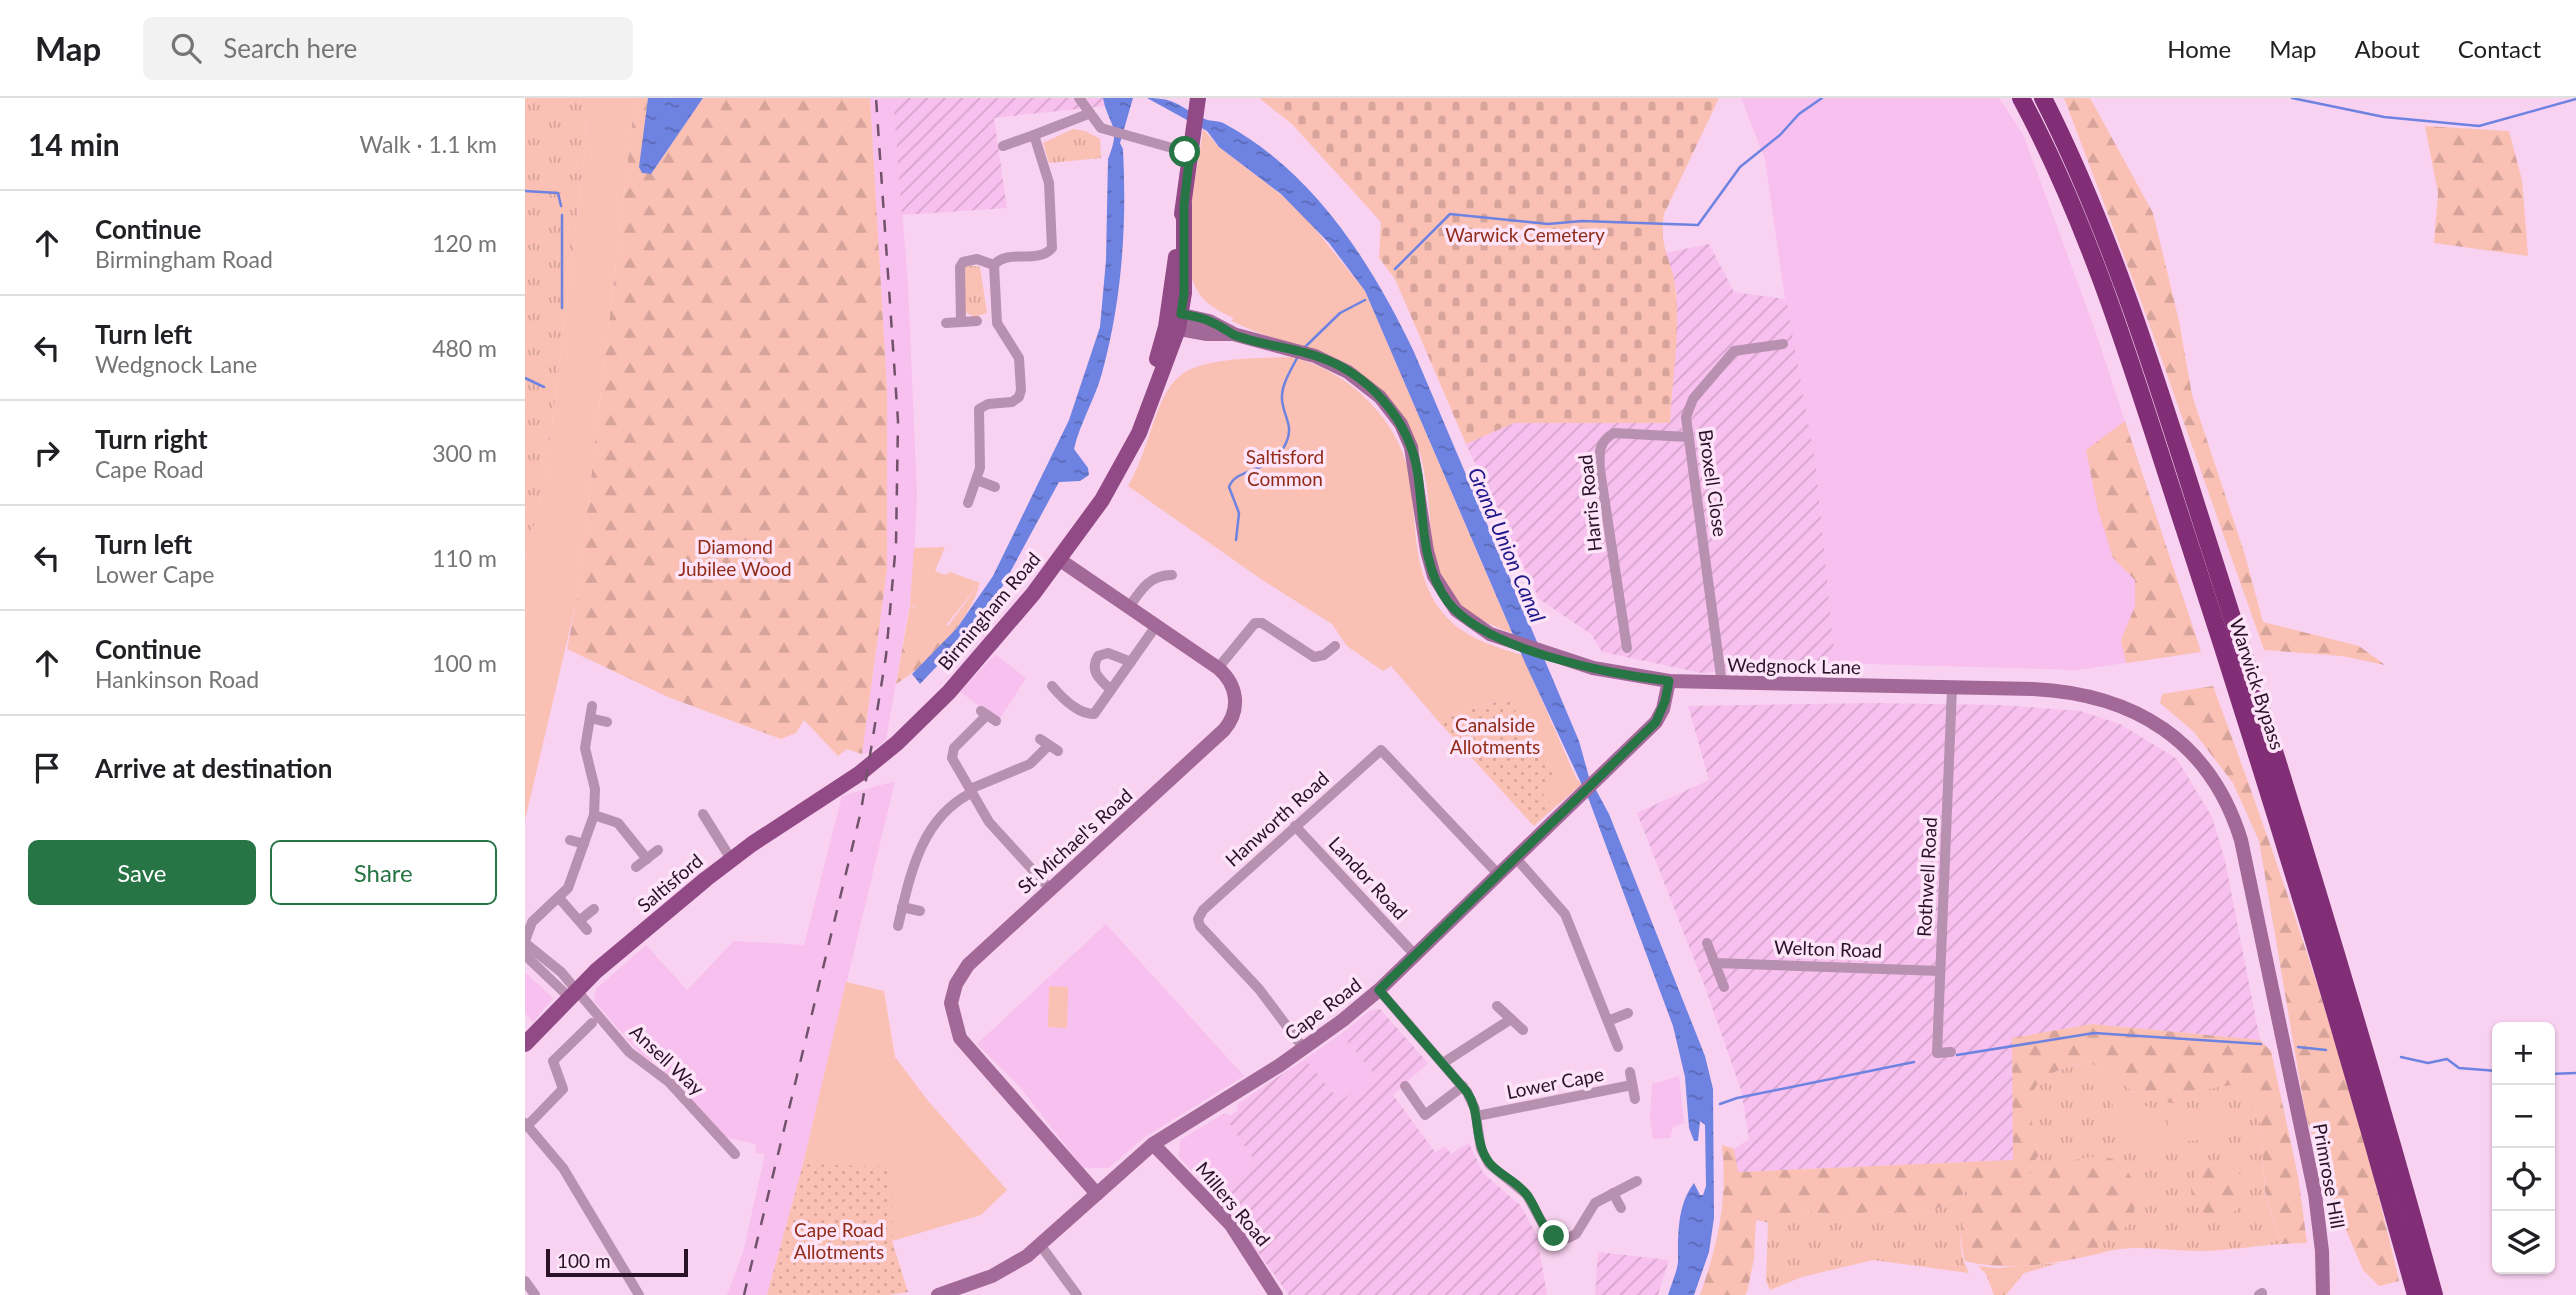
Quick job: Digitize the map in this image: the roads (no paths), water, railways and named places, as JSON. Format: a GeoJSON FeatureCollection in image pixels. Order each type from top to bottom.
{"type":"FeatureCollection","features":[{"type":"Feature","properties":{"kind":"highway","name":"Warwick Bypass"},"geometry":{"type":"LineString","coordinates":[[2021,98],[2050,151],[2072,203],[2144,406],[2306,910],[2416,1295]]}},
{"type":"Feature","properties":{"kind":"highway","name":"Warwick Bypass"},"geometry":{"type":"LineString","coordinates":[[2043,98],[2084,186],[2112,260],[2207,540],[2323,916],[2434,1295]]}},
{"type":"Feature","properties":{"kind":"main road","name":"Birmingham Road"},"geometry":{"type":"LineString","coordinates":[[859,774],[904,737],[949,692],[1060,560],[1102,500],[1139,433],[1173,320],[1184,293],[1184,205],[1198,102]]}},
{"type":"Feature","properties":{"kind":"main road","name":"Saltisford"},"geometry":{"type":"LineString","coordinates":[[525,1044],[596,971],[731,859],[859,774]]}},
{"type":"Feature","properties":{"kind":"street"},"geometry":{"type":"LineString","coordinates":[[1079,98],[1088,114],[1108,131],[1190,153]]}},
{"type":"Feature","properties":{"kind":"street"},"geometry":{"type":"LineString","coordinates":[[1003,146],[1088,114]]}},
{"type":"Feature","properties":{"kind":"street"},"geometry":{"type":"LineString","coordinates":[[968,503],[980,468],[979,409],[988,404],[1012,402],[1019,397],[1021,390],[1019,358],[1002,335],[997,323],[994,265],[1000,259],[1045,254],[1053,245],[1047,174],[1034,135]]}},
{"type":"Feature","properties":{"kind":"street"},"geometry":{"type":"LineString","coordinates":[[961,322],[960,267],[963,262],[977,259],[994,265]]}},
{"type":"Feature","properties":{"kind":"street","name":"Wedgnock Lane"},"geometry":{"type":"LineString","coordinates":[[1173,320],[1209,321],[1233,334],[1327,360],[1358,378],[1380,397],[1401,424],[1414,459],[1427,551],[1439,588],[1455,610],[1472,624],[1504,639],[1562,659],[1615,673],[1669,681],[2060,690],[2095,696],[2153,721],[2196,757],[2223,797],[2241,840],[2288,1064]]}},
{"type":"Feature","properties":{"kind":"street"},"geometry":{"type":"LineString","coordinates":[[946,323],[977,321]]}},
{"type":"Feature","properties":{"kind":"street","name":"Broxell Close"},"geometry":{"type":"LineString","coordinates":[[1722,684],[1719,641],[1686,417],[1693,399],[1734,351],[1783,344]]}},
{"type":"Feature","properties":{"kind":"street","name":"Harris Road"},"geometry":{"type":"LineString","coordinates":[[1627,649],[1600,470],[1601,445],[1604,438],[1614,433],[1688,436]]}},
{"type":"Feature","properties":{"kind":"street"},"geometry":{"type":"LineString","coordinates":[[977,481],[995,488]]}},
{"type":"Feature","properties":{"kind":"street","name":"St Michael's Road"},"geometry":{"type":"LineString","coordinates":[[1060,560],[1218,668],[1229,679],[1236,697],[1235,710],[1229,724],[964,970],[953,991],[952,1015],[965,1045],[1097,1194]]}},
{"type":"Feature","properties":{"kind":"street"},"geometry":{"type":"LineString","coordinates":[[1129,607],[1147,583],[1159,576],[1172,575]]}},
{"type":"Feature","properties":{"kind":"street"},"geometry":{"type":"LineString","coordinates":[[1218,668],[1248,628],[1258,623],[1314,657],[1324,655],[1335,646]]}},
{"type":"Feature","properties":{"kind":"street"},"geometry":{"type":"LineString","coordinates":[[1052,686],[1066,701],[1090,715],[1097,712],[1156,626]]}},
{"type":"Feature","properties":{"kind":"street"},"geometry":{"type":"LineString","coordinates":[[1111,690],[1095,674],[1094,665],[1098,656],[1108,653],[1131,662]]}},
{"type":"Feature","properties":{"kind":"street","name":"Cape Road"},"geometry":{"type":"LineString","coordinates":[[938,1295],[1009,1268],[1041,1245],[1153,1144],[1304,1049],[1379,990],[1656,722],[1665,701],[1669,681]]}},
{"type":"Feature","properties":{"kind":"street","name":"Rothwell Road"},"geometry":{"type":"LineString","coordinates":[[1951,1052],[1937,1053],[1952,688]]}},
{"type":"Feature","properties":{"kind":"street"},"geometry":{"type":"LineString","coordinates":[[526,950],[532,922],[560,899],[573,877],[594,815],[595,789],[585,748],[592,706]]}},
{"type":"Feature","properties":{"kind":"street"},"geometry":{"type":"LineString","coordinates":[[988,716],[951,754],[989,822],[1050,889]]}},
{"type":"Feature","properties":{"kind":"street"},"geometry":{"type":"LineString","coordinates":[[590,718],[607,722]]}},
{"type":"Feature","properties":{"kind":"street"},"geometry":{"type":"LineString","coordinates":[[898,926],[915,861],[926,837],[950,807],[971,791],[1030,765],[1054,748],[1040,739]]}},
{"type":"Feature","properties":{"kind":"street","name":"Hanworth Road"},"geometry":{"type":"LineString","coordinates":[[1304,1049],[1270,1001],[1200,926],[1198,919],[1212,901],[1295,826],[1381,750],[1498,874]]}},
{"type":"Feature","properties":{"kind":"street"},"geometry":{"type":"LineString","coordinates":[[703,814],[731,859]]}},
{"type":"Feature","properties":{"kind":"street"},"geometry":{"type":"LineString","coordinates":[[594,815],[618,823],[647,859]]}},
{"type":"Feature","properties":{"kind":"street","name":"Landor Road"},"geometry":{"type":"LineString","coordinates":[[1295,826],[1415,955]]}},
{"type":"Feature","properties":{"kind":"street"},"geometry":{"type":"LineString","coordinates":[[571,840],[584,844]]}},
{"type":"Feature","properties":{"kind":"street"},"geometry":{"type":"LineString","coordinates":[[636,867],[658,850]]}},
{"type":"Feature","properties":{"kind":"street"},"geometry":{"type":"LineString","coordinates":[[1515,857],[1565,914],[1618,1047]]}},
{"type":"Feature","properties":{"kind":"street"},"geometry":{"type":"LineString","coordinates":[[560,899],[587,930]]}},
{"type":"Feature","properties":{"kind":"street"},"geometry":{"type":"LineString","coordinates":[[902,907],[920,911]]}},
{"type":"Feature","properties":{"kind":"street"},"geometry":{"type":"LineString","coordinates":[[580,920],[594,909]]}},
{"type":"Feature","properties":{"kind":"street"},"geometry":{"type":"LineString","coordinates":[[1707,943],[1724,987]]}},
{"type":"Feature","properties":{"kind":"street","name":"Ansell Way"},"geometry":{"type":"LineString","coordinates":[[526,950],[574,994],[629,1052],[669,1082],[735,1154]]}},
{"type":"Feature","properties":{"kind":"street","name":"Welton Road"},"geometry":{"type":"LineString","coordinates":[[1715,963],[1940,971]]}},
{"type":"Feature","properties":{"kind":"street"},"geometry":{"type":"LineString","coordinates":[[1379,990],[1463,1086],[1477,1116],[1481,1149],[1489,1164],[1527,1195],[1546,1230],[1554,1236],[1567,1238],[1576,1234],[1595,1203],[1637,1181]]}},
{"type":"Feature","properties":{"kind":"street"},"geometry":{"type":"LineString","coordinates":[[1497,1006],[1523,1030]]}},
{"type":"Feature","properties":{"kind":"street"},"geometry":{"type":"LineString","coordinates":[[1608,1021],[1628,1013]]}},
{"type":"Feature","properties":{"kind":"street"},"geometry":{"type":"LineString","coordinates":[[1443,1063],[1511,1019]]}},
{"type":"Feature","properties":{"kind":"street"},"geometry":{"type":"LineString","coordinates":[[592,1023],[553,1061],[563,1089],[526,1124],[563,1168],[639,1295]]}},
{"type":"Feature","properties":{"kind":"street","name":"Primrose Hill"},"geometry":{"type":"LineString","coordinates":[[2288,1064],[2319,1214],[2323,1295]]}},
{"type":"Feature","properties":{"kind":"street","name":"Lower Cape"},"geometry":{"type":"LineString","coordinates":[[1630,1072],[1636,1098]]}},
{"type":"Feature","properties":{"kind":"street","name":"Lower Cape"},"geometry":{"type":"LineString","coordinates":[[1477,1116],[1632,1085]]}},
{"type":"Feature","properties":{"kind":"street"},"geometry":{"type":"LineString","coordinates":[[1405,1086],[1425,1115],[1463,1086]]}},
{"type":"Feature","properties":{"kind":"street","name":"Millers Road"},"geometry":{"type":"LineString","coordinates":[[1153,1144],[1231,1225],[1274,1294]]}},
{"type":"Feature","properties":{"kind":"street"},"geometry":{"type":"LineString","coordinates":[[1613,1193],[1621,1208]]}},
{"type":"Feature","properties":{"kind":"street"},"geometry":{"type":"LineString","coordinates":[[1041,1245],[1077,1295]]}},
{"type":"Feature","properties":{"kind":"street"},"geometry":{"type":"LineString","coordinates":[[525,1281],[535,1295]]}},
{"type":"Feature","properties":{"kind":"water"},"geometry":{"type":"Polygon","coordinates":[[[648,98],[703,98],[651,174],[642,173],[639,167],[648,98]]]}},
{"type":"Feature","properties":{"kind":"water"},"geometry":{"type":"Polygon","coordinates":[[[1103,98],[1133,98],[1120,143],[1123,149],[1124,177],[1123,234],[1114,318],[1099,383],[1074,449],[1088,468],[1089,475],[1080,481],[1059,482],[1001,589],[975,626],[920,684],[912,674],[957,628],[993,576],[1069,420],[1100,327],[1106,260],[1108,159],[1114,139],[1113,127],[1103,98]]]}},
{"type":"Feature","properties":{"kind":"water"},"geometry":{"type":"Polygon","coordinates":[[[1147,98],[1172,101],[1205,119],[1223,123],[1257,144],[1286,168],[1313,194],[1359,254],[1414,352],[1579,741],[1589,777],[1609,814],[1705,1056],[1713,1089],[1714,1218],[1709,1252],[1694,1295],[1668,1295],[1677,1266],[1684,1201],[1694,1183],[1700,1195],[1703,1195],[1706,1186],[1705,1125],[1700,1121],[1698,1141],[1694,1141],[1689,1128],[1685,1077],[1673,1026],[1589,800],[1526,665],[1365,291],[1329,243],[1281,194],[1219,147],[1207,131],[1147,98]]]}},
{"type":"Feature","properties":{"kind":"waterway"},"geometry":{"type":"LineString","coordinates":[[1395,269],[1450,214],[1548,224],[1582,221],[1698,225],[1740,167],[1780,135],[1799,114],[1822,98]]}},
{"type":"Feature","properties":{"kind":"waterway"},"geometry":{"type":"LineString","coordinates":[[2292,98],[2384,117],[2479,126],[2576,99]]}},
{"type":"Feature","properties":{"kind":"waterway"},"geometry":{"type":"LineString","coordinates":[[525,191],[558,193],[561,206]]}},
{"type":"Feature","properties":{"kind":"waterway"},"geometry":{"type":"LineString","coordinates":[[562,215],[562,308]]}},
{"type":"Feature","properties":{"kind":"waterway"},"geometry":{"type":"LineString","coordinates":[[1305,347],[1340,313],[1365,300]]}},
{"type":"Feature","properties":{"kind":"waterway"},"geometry":{"type":"LineString","coordinates":[[1236,540],[1239,513],[1229,487],[1239,476],[1270,462],[1284,447],[1289,427],[1282,394],[1297,358]]}},
{"type":"Feature","properties":{"kind":"waterway"},"geometry":{"type":"LineString","coordinates":[[525,378],[544,387]]}},
{"type":"Feature","properties":{"kind":"waterway"},"geometry":{"type":"LineString","coordinates":[[1957,1055],[2094,1033],[2261,1044]]}},
{"type":"Feature","properties":{"kind":"waterway"},"geometry":{"type":"LineString","coordinates":[[2298,1047],[2326,1050]]}},
{"type":"Feature","properties":{"kind":"waterway"},"geometry":{"type":"LineString","coordinates":[[2401,1057],[2428,1063],[2447,1059],[2459,1068],[2492,1071]]}},
{"type":"Feature","properties":{"kind":"waterway"},"geometry":{"type":"LineString","coordinates":[[1720,1104],[1737,1098],[1914,1062]]}},
{"type":"Feature","properties":{"kind":"waterway"},"geometry":{"type":"LineString","coordinates":[[2555,1074],[2576,1073]]}},
{"type":"Feature","properties":{"kind":"railway"},"geometry":{"type":"LineString","coordinates":[[744,1295],[861,811],[886,656],[896,543],[898,421],[876,98]]}},
{"type":"Feature","properties":{"kind":"park label","name":"Warwick Cemetery"},"geometry":{"type":"Point","coordinates":[1525,235]}},
{"type":"Feature","properties":{"kind":"park label","name":"Saltisford Common"},"geometry":{"type":"Point","coordinates":[1285,468]}},
{"type":"Feature","properties":{"kind":"park label","name":"Diamond Jubilee Wood"},"geometry":{"type":"Point","coordinates":[735,558]}},
{"type":"Feature","properties":{"kind":"park label","name":"Canalside Allotments"},"geometry":{"type":"Point","coordinates":[1495,736]}},
{"type":"Feature","properties":{"kind":"park label","name":"Cape Road Allotments"},"geometry":{"type":"Point","coordinates":[839,1241]}},
{"type":"Feature","properties":{"kind":"water label","name":"Grand Union Canal"},"geometry":{"type":"Point","coordinates":[1506,545]}}]}
